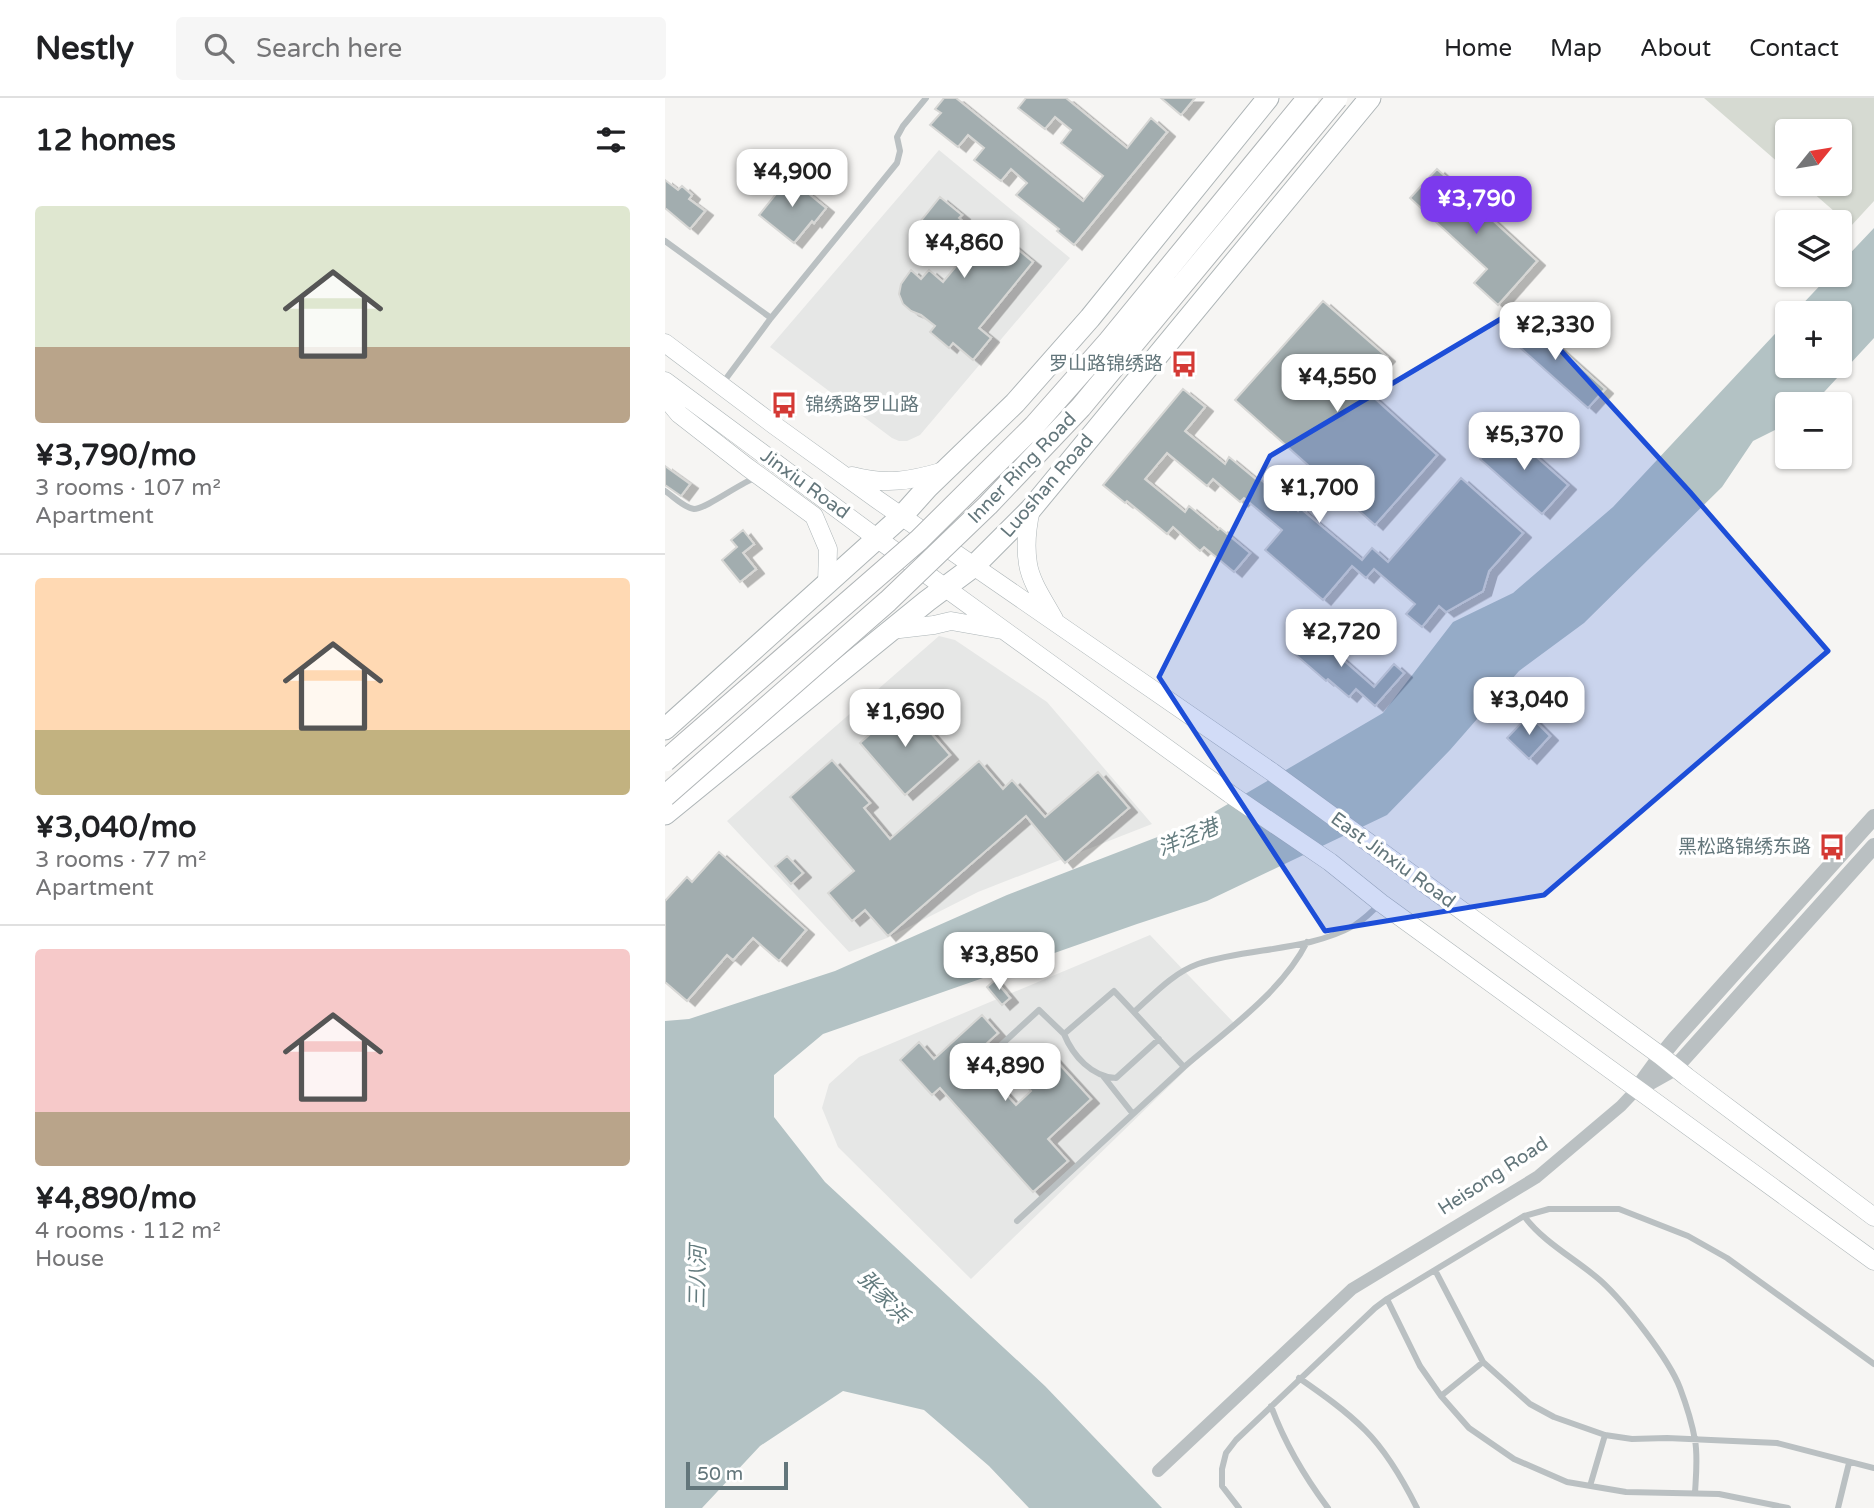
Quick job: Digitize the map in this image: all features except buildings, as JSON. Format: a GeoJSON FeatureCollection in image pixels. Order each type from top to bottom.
{"type":"FeatureCollection","features":[{"type":"Feature","properties":{"kind":"main road"},"geometry":{"type":"LineString","coordinates":[[665,729],[878,539],[1015,403],[1090,318],[1268,98]]}},
{"type":"Feature","properties":{"kind":"main road","name":"Inner Ring Road"},"geometry":{"type":"LineString","coordinates":[[665,761],[919,540],[1034,426],[1109,341],[1308,98]]}},
{"type":"Feature","properties":{"kind":"main road","name":"Inner Ring Road"},"geometry":{"type":"LineString","coordinates":[[665,796],[888,601],[997,496],[1081,407],[1337,98]]}},
{"type":"Feature","properties":{"kind":"main road","name":"Luoshan Road"},"geometry":{"type":"LineString","coordinates":[[665,814],[974,566],[1031,509],[1370,98]]}},
{"type":"Feature","properties":{"kind":"main road","name":"Jinxiu Road"},"geometry":{"type":"LineString","coordinates":[[665,343],[902,516]]}},
{"type":"Feature","properties":{"kind":"main road","name":"Jinxiu Road"},"geometry":{"type":"LineString","coordinates":[[665,381],[946,587]]}},
{"type":"Feature","properties":{"kind":"main road"},"geometry":{"type":"LineString","coordinates":[[665,397],[672,409],[814,516],[828,550],[827,584]]}},
{"type":"Feature","properties":{"kind":"main road"},"geometry":{"type":"LineString","coordinates":[[841,474],[870,481],[894,482],[944,471]]}},
{"type":"Feature","properties":{"kind":"main road"},"geometry":{"type":"LineString","coordinates":[[1031,509],[1027,529],[1028,565],[1036,587],[1055,622]]}},
{"type":"Feature","properties":{"kind":"main road","name":"East Jinxiu Road"},"geometry":{"type":"LineString","coordinates":[[902,516],[1365,839],[1661,1056],[1874,1217]]}},
{"type":"Feature","properties":{"kind":"main road","name":"East Jinxiu Road"},"geometry":{"type":"LineString","coordinates":[[946,587],[1230,794],[1330,862],[1381,903],[1874,1261]]}},
{"type":"Feature","properties":{"kind":"main road"},"geometry":{"type":"LineString","coordinates":[[891,630],[951,621],[1006,630]]}},
{"type":"Feature","properties":{"kind":"street","name":"Heisong Road"},"geometry":{"type":"LineString","coordinates":[[1159,1471],[1352,1289],[1537,1177],[1621,1106],[1661,1056],[1874,817]]}},
{"type":"Feature","properties":{"kind":"street"},"geometry":{"type":"LineString","coordinates":[[1637,1089],[1675,1068],[1874,846]]}},
{"type":"Feature","properties":{"kind":"lane"},"geometry":{"type":"LineString","coordinates":[[721,385],[771,317],[897,163],[900,150],[897,137],[903,125],[926,98]]}},
{"type":"Feature","properties":{"kind":"lane"},"geometry":{"type":"LineString","coordinates":[[665,241],[771,317]]}},
{"type":"Feature","properties":{"kind":"lane"},"geometry":{"type":"LineString","coordinates":[[665,491],[694,509],[705,506],[744,482],[760,477]]}},
{"type":"Feature","properties":{"kind":"lane"},"geometry":{"type":"LineString","coordinates":[[1134,1012],[1181,972],[1198,964],[1307,942],[1354,925],[1381,903]]}},
{"type":"Feature","properties":{"kind":"lane"},"geometry":{"type":"LineString","coordinates":[[1017,1221],[1184,1067],[1277,986],[1292,968],[1307,942]]}},
{"type":"Feature","properties":{"kind":"lane"},"geometry":{"type":"LineString","coordinates":[[1064,1034],[1114,991],[1184,1067]]}},
{"type":"Feature","properties":{"kind":"lane"},"geometry":{"type":"LineString","coordinates":[[964,1079],[1039,1010],[1064,1034],[1072,1050],[1086,1066],[1103,1076],[1116,1078]]}},
{"type":"Feature","properties":{"kind":"lane"},"geometry":{"type":"LineString","coordinates":[[1111,1087],[1116,1078],[1159,1040]]}},
{"type":"Feature","properties":{"kind":"lane"},"geometry":{"type":"LineString","coordinates":[[1103,1076],[1133,1114]]}},
{"type":"Feature","properties":{"kind":"lane"},"geometry":{"type":"LineString","coordinates":[[1239,1508],[1222,1486],[1226,1453],[1299,1378],[1387,1299],[1524,1216],[1549,1209],[1619,1209],[1688,1236],[1727,1258],[1874,1364]]}},
{"type":"Feature","properties":{"kind":"lane"},"geometry":{"type":"LineString","coordinates":[[1524,1216],[1533,1228],[1602,1282],[1635,1319],[1662,1356],[1679,1387],[1695,1439],[1695,1493]]}},
{"type":"Feature","properties":{"kind":"lane"},"geometry":{"type":"LineString","coordinates":[[1435,1269],[1483,1363],[1529,1404],[1554,1417],[1605,1436],[1777,1443],[1874,1468]]}},
{"type":"Feature","properties":{"kind":"lane"},"geometry":{"type":"LineString","coordinates":[[1387,1299],[1420,1366],[1441,1396],[1469,1428],[1514,1459],[1567,1482],[1626,1492],[1719,1494],[1788,1508]]}},
{"type":"Feature","properties":{"kind":"lane"},"geometry":{"type":"LineString","coordinates":[[1441,1396],[1483,1363]]}},
{"type":"Feature","properties":{"kind":"lane"},"geometry":{"type":"LineString","coordinates":[[1299,1378],[1365,1430],[1399,1474],[1417,1508]]}},
{"type":"Feature","properties":{"kind":"lane"},"geometry":{"type":"LineString","coordinates":[[1272,1406],[1280,1432],[1328,1508]]}},
{"type":"Feature","properties":{"kind":"lane"},"geometry":{"type":"LineString","coordinates":[[1590,1486],[1605,1436]]}},
{"type":"Feature","properties":{"kind":"lane"},"geometry":{"type":"LineString","coordinates":[[1838,1508],[1849,1463]]}},
{"type":"Feature","properties":{"kind":"highlighted area"},"geometry":{"type":"Polygon","coordinates":[[[1521,307],[1690,492],[1828,651],[1544,895],[1325,931],[1159,677],[1270,456],[1521,307]]]}},
{"type":"Feature","properties":{"kind":"shaded area"},"geometry":{"type":"Polygon","coordinates":[[[1704,98],[1874,98],[1874,201],[1852,225],[1852,210],[1833,210],[1817,196],[1852,196],[1852,119],[1775,119],[1775,160],[1704,98]]]}},
{"type":"Feature","properties":{"kind":"shaded area"},"geometry":{"type":"Polygon","coordinates":[[[939,150],[1070,258],[920,435],[907,441],[899,441],[770,347],[939,150]]]}},
{"type":"Feature","properties":{"kind":"shaded area"},"geometry":{"type":"Polygon","coordinates":[[[939,636],[955,640],[1047,702],[1152,824],[978,892],[887,938],[849,952],[727,821],[939,636]]]}},
{"type":"Feature","properties":{"kind":"shaded area"},"geometry":{"type":"Polygon","coordinates":[[[1150,935],[1234,1023],[971,1279],[838,1147],[822,1108],[829,1084],[859,1057],[1150,935]]]}},
{"type":"Feature","properties":{"kind":"water"},"geometry":{"type":"Polygon","coordinates":[[[1874,228],[1874,338],[1852,362],[1852,301],[1805,301],[1819,287],[1852,287],[1852,251],[1874,228]]]}},
{"type":"Feature","properties":{"kind":"water"},"geometry":{"type":"Polygon","coordinates":[[[1775,334],[1775,378],[1837,378],[1824,392],[1775,392],[1775,430],[1753,441],[1722,487],[1584,623],[1519,671],[1450,750],[1387,815],[1207,901],[823,1034],[774,1075],[774,1117],[825,1182],[1045,1386],[1162,1508],[1029,1508],[989,1466],[924,1410],[843,1391],[760,1446],[702,1508],[665,1508],[665,1021],[689,1019],[835,971],[1007,895],[1199,821],[1383,713],[1453,622],[1513,593],[1613,507],[1775,334]]]}},
{"type":"Feature","properties":{"kind":"place","name":"罗山路锦绣路"},"geometry":{"type":"Point","coordinates":[1184,364]}},
{"type":"Feature","properties":{"kind":"place","name":"锦绣路罗山路"},"geometry":{"type":"Point","coordinates":[784,405]}},
{"type":"Feature","properties":{"kind":"place","name":"黑松路锦绣东路"},"geometry":{"type":"Point","coordinates":[1832,847]}},
{"type":"Feature","properties":{"kind":"water label","name":"洋泾港"},"geometry":{"type":"Point","coordinates":[1188,838]}},
{"type":"Feature","properties":{"kind":"water label","name":"三八河"},"geometry":{"type":"Point","coordinates":[698,1277]}},
{"type":"Feature","properties":{"kind":"water label","name":"张家浜"},"geometry":{"type":"Point","coordinates":[883,1297]}}]}
